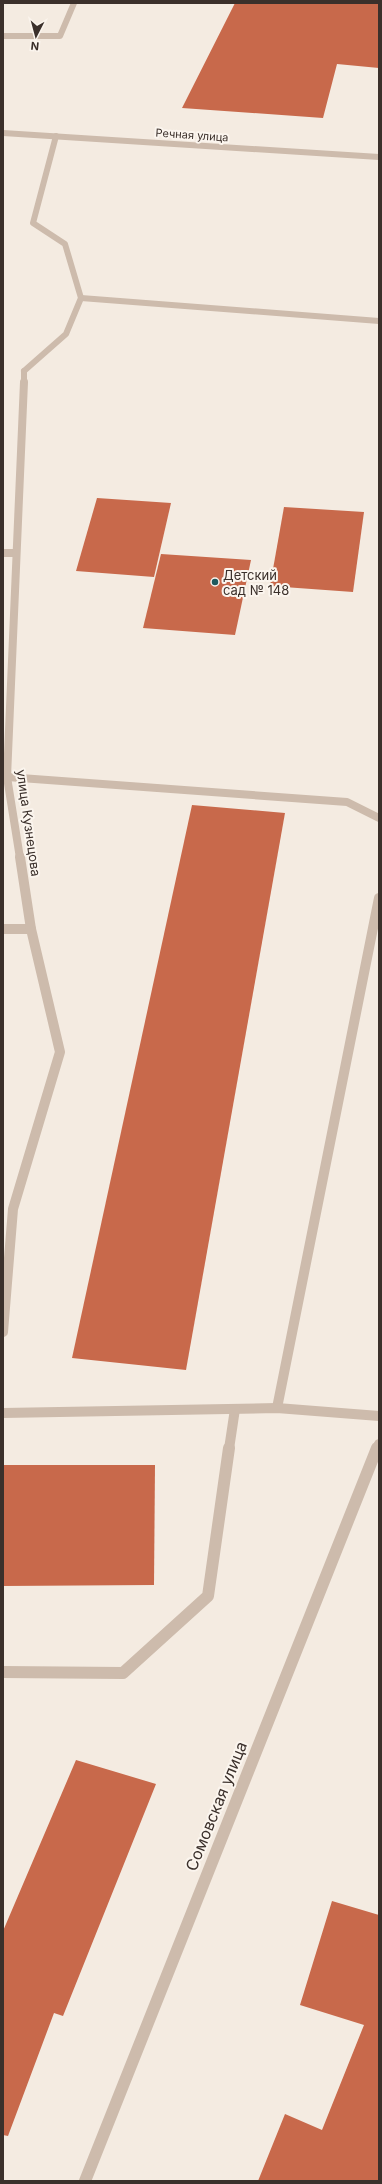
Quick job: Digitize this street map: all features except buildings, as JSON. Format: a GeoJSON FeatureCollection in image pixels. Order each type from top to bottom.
{"type":"FeatureCollection","features":[{"type":"Feature","properties":{"kind":"street"},"geometry":{"type":"LineString","coordinates":[[3,36],[60,36],[74,3]]}},
{"type":"Feature","properties":{"kind":"street","name":"Речная улица"},"geometry":{"type":"LineString","coordinates":[[3,133],[379,157]]}},
{"type":"Feature","properties":{"kind":"street"},"geometry":{"type":"LineString","coordinates":[[56,136],[33,223],[65,244],[81,298],[379,321]]}},
{"type":"Feature","properties":{"kind":"street","name":"улица Кузнецова"},"geometry":{"type":"LineString","coordinates":[[3,1332],[13,1209],[60,1052],[31,929],[7,777],[24,371],[66,334],[81,298]]}},
{"type":"Feature","properties":{"kind":"street"},"geometry":{"type":"LineString","coordinates":[[3,553],[16,553]]}},
{"type":"Feature","properties":{"kind":"street"},"geometry":{"type":"LineString","coordinates":[[7,777],[347,802],[379,818]]}},
{"type":"Feature","properties":{"kind":"street"},"geometry":{"type":"LineString","coordinates":[[277,1408],[379,898]]}},
{"type":"Feature","properties":{"kind":"street"},"geometry":{"type":"LineString","coordinates":[[3,929],[31,929]]}},
{"type":"Feature","properties":{"kind":"street"},"geometry":{"type":"LineString","coordinates":[[3,1413],[277,1408],[379,1416]]}},
{"type":"Feature","properties":{"kind":"street"},"geometry":{"type":"LineString","coordinates":[[3,1672],[123,1673],[208,1596],[235,1409]]}},
{"type":"Feature","properties":{"kind":"street","name":"Сомовская улица"},"geometry":{"type":"LineString","coordinates":[[85,2181],[379,1444]]}},
{"type":"Feature","properties":{"kind":"place","name":"Детский сад № 148"},"geometry":{"type":"Point","coordinates":[215,582]}}]}
